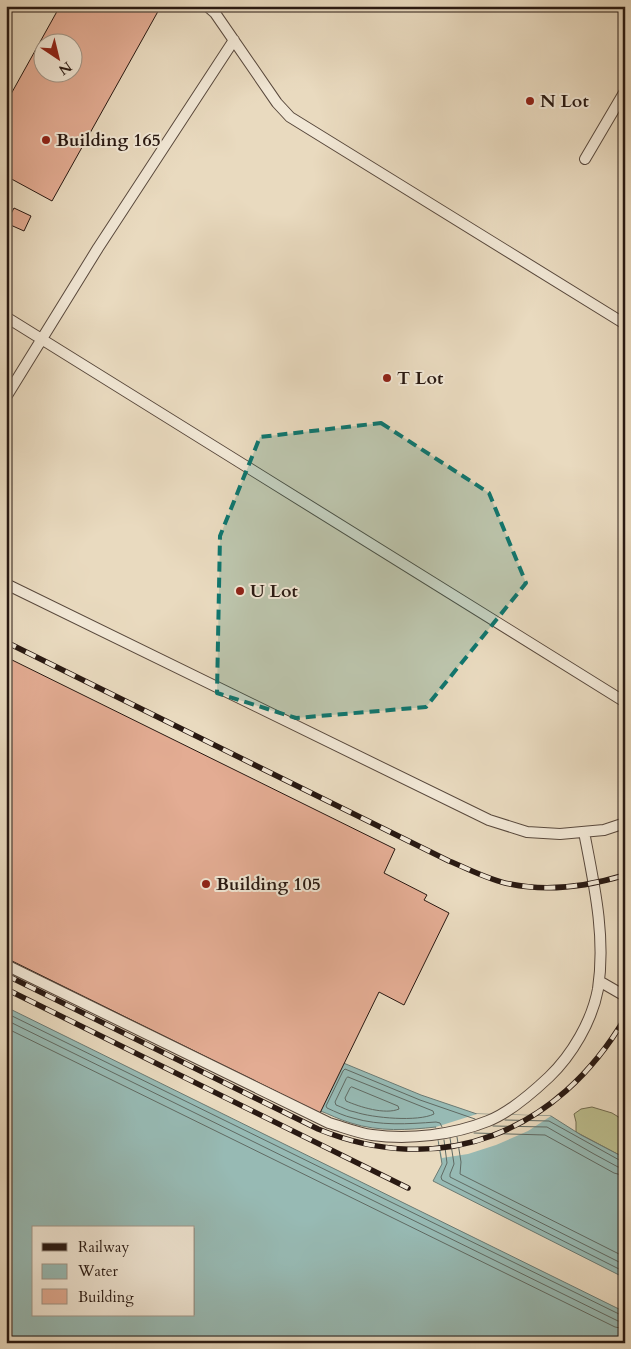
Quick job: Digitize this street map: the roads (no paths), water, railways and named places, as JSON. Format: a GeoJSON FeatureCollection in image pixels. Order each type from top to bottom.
{"type":"FeatureCollection","features":[{"type":"Feature","properties":{"kind":"lane"},"geometry":{"type":"LineString","coordinates":[[207,6],[215,13],[277,103],[290,117],[625,324]]}},
{"type":"Feature","properties":{"kind":"lane"},"geometry":{"type":"LineString","coordinates":[[6,397],[98,248],[234,40]]}},
{"type":"Feature","properties":{"kind":"lane"},"geometry":{"type":"LineString","coordinates":[[584,159],[625,91]]}},
{"type":"Feature","properties":{"kind":"lane"},"geometry":{"type":"LineString","coordinates":[[6,317],[625,702]]}},
{"type":"Feature","properties":{"kind":"lane"},"geometry":{"type":"LineString","coordinates":[[6,584],[489,820],[527,832],[560,834],[604,830],[625,823]]}},
{"type":"Feature","properties":{"kind":"lane"},"geometry":{"type":"LineString","coordinates":[[6,965],[329,1123],[371,1135],[408,1137],[448,1133],[489,1121],[527,1097],[555,1070],[574,1048],[586,1023],[597,992],[601,961],[599,911],[584,832]]}},
{"type":"Feature","properties":{"kind":"lane"},"geometry":{"type":"LineString","coordinates":[[599,981],[625,996]]}},
{"type":"Feature","properties":{"kind":"water"},"geometry":{"type":"Polygon","coordinates":[[[6,1007],[625,1312],[625,1343],[6,1343],[6,1007]]]}},
{"type":"Feature","properties":{"kind":"water"},"geometry":{"type":"Polygon","coordinates":[[[341,1062],[421,1095],[477,1114],[551,1116],[581,1135],[625,1158],[625,1278],[433,1181],[442,1164],[436,1127],[372,1128],[347,1122],[318,1110],[341,1062]]]}},
{"type":"Feature","properties":{"kind":"railway"},"geometry":{"type":"LineString","coordinates":[[6,642],[449,861],[487,877],[524,886],[554,888],[583,885],[625,875]]}},
{"type":"Feature","properties":{"kind":"railway"},"geometry":{"type":"LineString","coordinates":[[6,975],[318,1129],[364,1144],[409,1149],[452,1146],[493,1135],[531,1117],[566,1091],[598,1058],[625,1018]]}},
{"type":"Feature","properties":{"kind":"railway"},"geometry":{"type":"LineString","coordinates":[[6,989],[408,1188]]}},
{"type":"Feature","properties":{"kind":"place","name":"N Lot"},"geometry":{"type":"Point","coordinates":[530,101]}},
{"type":"Feature","properties":{"kind":"place","name":"Building 165"},"geometry":{"type":"Point","coordinates":[46,140]}},
{"type":"Feature","properties":{"kind":"place","name":"T Lot"},"geometry":{"type":"Point","coordinates":[387,378]}},
{"type":"Feature","properties":{"kind":"place","name":"U Lot"},"geometry":{"type":"Point","coordinates":[240,591]}},
{"type":"Feature","properties":{"kind":"place","name":"Building 105"},"geometry":{"type":"Point","coordinates":[206,884]}}]}
